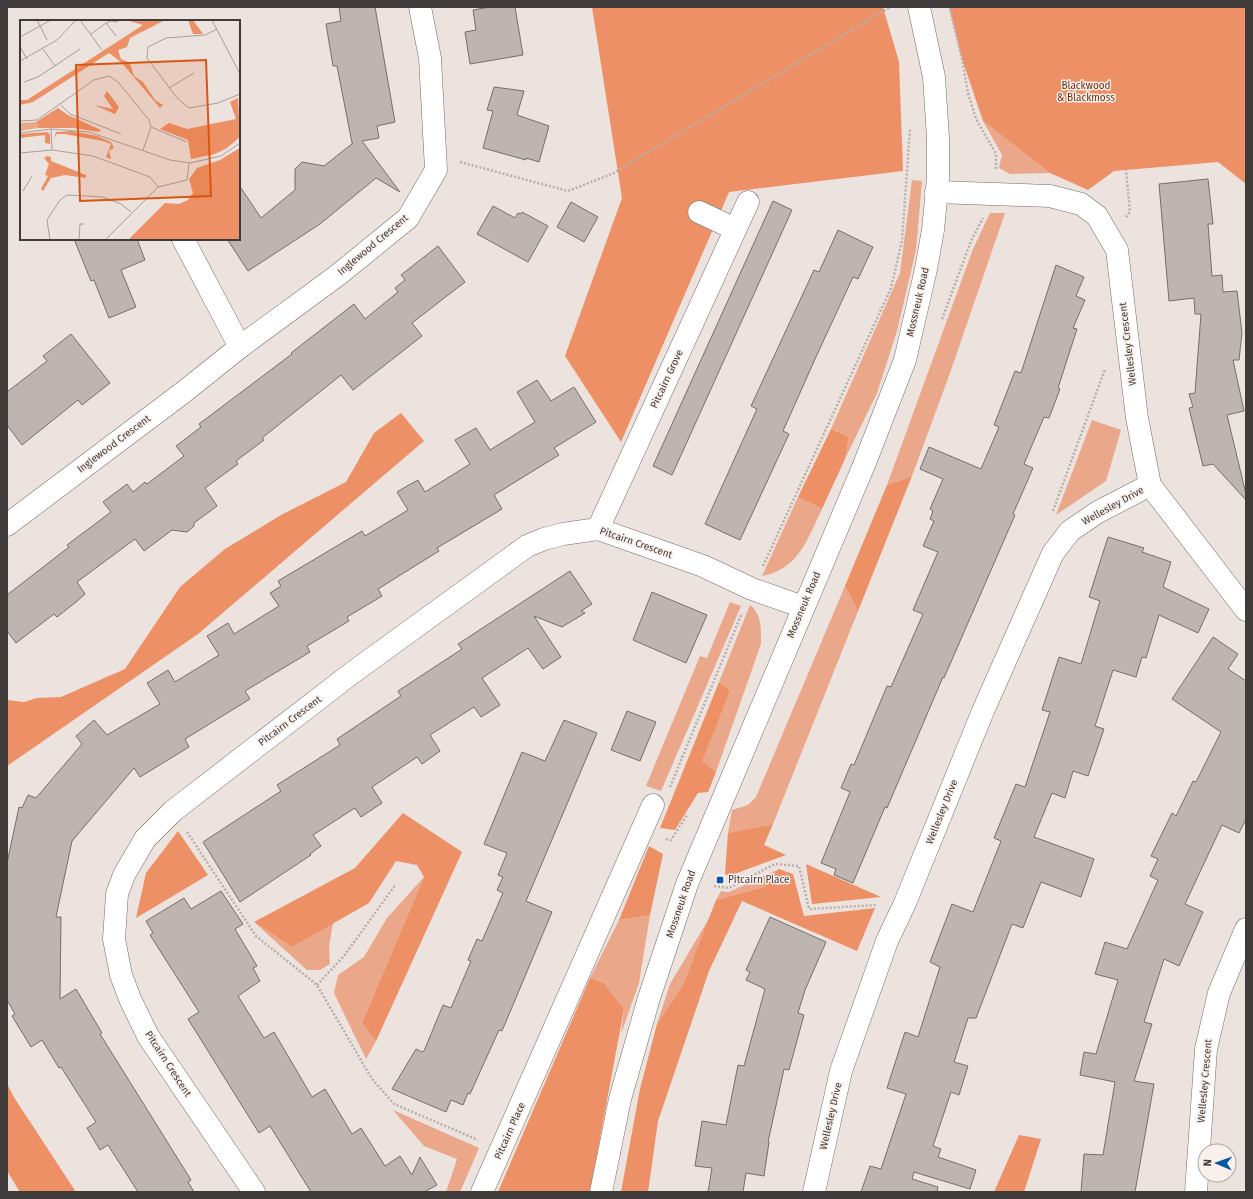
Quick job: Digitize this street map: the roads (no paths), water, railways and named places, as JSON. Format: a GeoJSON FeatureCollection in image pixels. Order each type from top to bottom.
{"type":"FeatureCollection","features":[{"type":"Feature","properties":{"kind":"street","name":"Inglewood Crescent"},"geometry":{"type":"LineString","coordinates":[[7,525],[185,391],[240,347],[338,275],[408,218],[436,170],[430,58],[420,7]]}},
{"type":"Feature","properties":{"kind":"street","name":"Mossneuk Road"},"geometry":{"type":"LineString","coordinates":[[601,1192],[622,1092],[649,998],[687,884],[864,465],[905,360],[934,230],[938,178],[938,138],[934,78],[919,7]]}},
{"type":"Feature","properties":{"kind":"street","name":"Wellesley Crescent"},"geometry":{"type":"LineString","coordinates":[[936,192],[1050,196],[1081,204],[1098,216],[1117,250],[1137,418],[1150,485],[1246,610]]}},
{"type":"Feature","properties":{"kind":"street","name":"Pitcairn Grove"},"geometry":{"type":"LineString","coordinates":[[598,529],[748,202]]}},
{"type":"Feature","properties":{"kind":"street"},"geometry":{"type":"LineString","coordinates":[[699,212],[735,229]]}},
{"type":"Feature","properties":{"kind":"street"},"geometry":{"type":"LineString","coordinates":[[184,240],[240,347]]}},
{"type":"Feature","properties":{"kind":"street","name":"Wellesley Drive"},"geometry":{"type":"LineString","coordinates":[[814,1192],[841,1071],[888,941],[905,903],[983,711],[1053,552],[1070,531],[1098,512],[1150,485]]}},
{"type":"Feature","properties":{"kind":"street","name":"Pitcairn Crescent"},"geometry":{"type":"LineString","coordinates":[[254,1192],[148,1036],[121,975],[114,939],[117,894],[124,875],[145,839],[173,811],[352,673],[527,546],[544,539],[563,534],[598,529],[703,566],[752,589],[803,607]]}},
{"type":"Feature","properties":{"kind":"street","name":"Pitcairn Place"},"geometry":{"type":"LineString","coordinates":[[482,1192],[660,799]]}},
{"type":"Feature","properties":{"kind":"street","name":"Wellesley Crescent"},"geometry":{"type":"LineString","coordinates":[[1196,1192],[1206,1049],[1219,993],[1246,929]]}},
{"type":"Feature","properties":{"kind":"place","name":"Pitcairn Place"},"geometry":{"type":"Point","coordinates":[720,880]}},
{"type":"Feature","properties":{"kind":"park label","name":"Blackwood & Blackmoss"},"geometry":{"type":"Point","coordinates":[1086,92]}}]}
